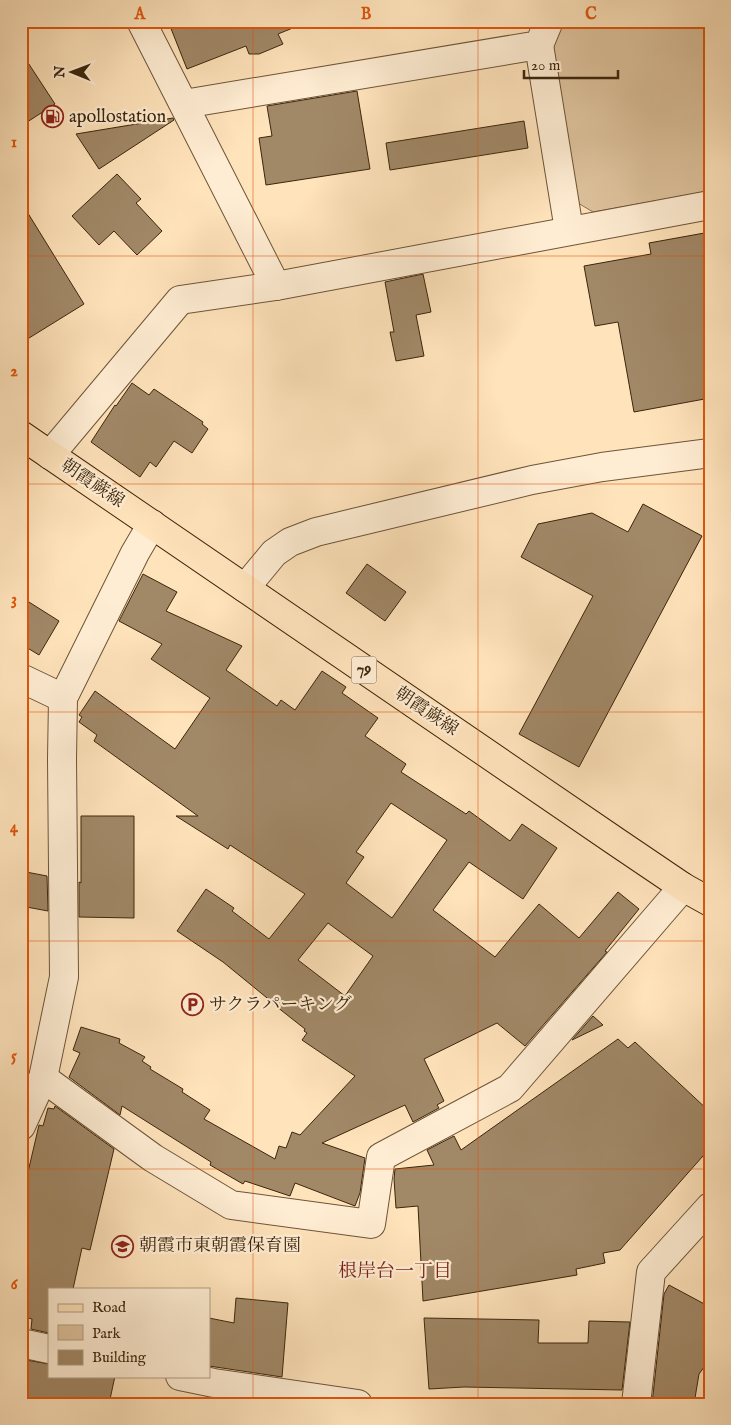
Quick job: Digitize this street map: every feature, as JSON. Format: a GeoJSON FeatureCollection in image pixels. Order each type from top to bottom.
{"type":"FeatureCollection","features":[{"type":"Feature","properties":{"kind":"main road","name":"朝霞蕨線"},"geometry":{"type":"LineString","coordinates":[[21,435],[683,887],[710,902]]}},
{"type":"Feature","properties":{"kind":"street"},"geometry":{"type":"LineString","coordinates":[[141,21],[276,286]]}},
{"type":"Feature","properties":{"kind":"street"},"geometry":{"type":"LineString","coordinates":[[184,104],[544,33],[569,230]]}},
{"type":"Feature","properties":{"kind":"street"},"geometry":{"type":"LineString","coordinates":[[50,455],[180,300],[276,286],[710,205]]}},
{"type":"Feature","properties":{"kind":"street"},"geometry":{"type":"LineString","coordinates":[[244,588],[274,553],[290,542],[316,532],[532,480],[602,467],[710,452]]}},
{"type":"Feature","properties":{"kind":"street"},"geometry":{"type":"LineString","coordinates":[[21,1126],[43,1078],[64,977],[63,698],[127,568],[152,524]]}},
{"type":"Feature","properties":{"kind":"street"},"geometry":{"type":"LineString","coordinates":[[21,678],[63,698]]}},
{"type":"Feature","properties":{"kind":"street"},"geometry":{"type":"LineString","coordinates":[[43,1078],[153,1158],[231,1205],[371,1224],[381,1157],[510,1088],[683,887]]}},
{"type":"Feature","properties":{"kind":"street"},"geometry":{"type":"LineString","coordinates":[[636,1404],[651,1272],[710,1207]]}},
{"type":"Feature","properties":{"kind":"street"},"geometry":{"type":"LineString","coordinates":[[21,1343],[48,1349]]}},
{"type":"Feature","properties":{"kind":"street"},"geometry":{"type":"LineString","coordinates":[[188,1378],[214,1384],[358,1404]]}},
{"type":"Feature","properties":{"kind":"green space"},"geometry":{"type":"Polygon","coordinates":[[[556,21],[710,21],[710,191],[593,212],[578,203],[550,46],[556,21]]]}},
{"type":"Feature","properties":{"kind":"building"},"geometry":{"type":"Polygon","coordinates":[[[168,21],[305,21],[305,23],[278,34],[283,44],[259,54],[249,54],[246,46],[187,69],[168,21]]]}},
{"type":"Feature","properties":{"kind":"building"},"geometry":{"type":"Polygon","coordinates":[[[21,52],[55,104],[21,126],[21,52]]]}},
{"type":"Feature","properties":{"kind":"building"},"geometry":{"type":"Polygon","coordinates":[[[357,91],[370,169],[266,185],[259,138],[272,136],[267,106],[357,91]]]}},
{"type":"Feature","properties":{"kind":"building"},"geometry":{"type":"Polygon","coordinates":[[[173,118],[174,120],[99,169],[76,134],[173,118]]]}},
{"type":"Feature","properties":{"kind":"building"},"geometry":{"type":"Polygon","coordinates":[[[524,121],[528,148],[390,170],[386,143],[524,121]]]}},
{"type":"Feature","properties":{"kind":"building"},"geometry":{"type":"Polygon","coordinates":[[[117,174],[141,199],[136,203],[162,231],[137,255],[114,231],[99,245],[72,216],[117,174]]]}},
{"type":"Feature","properties":{"kind":"building"},"geometry":{"type":"Polygon","coordinates":[[[21,202],[84,304],[21,343],[21,202]]]}},
{"type":"Feature","properties":{"kind":"building"},"geometry":{"type":"Polygon","coordinates":[[[710,232],[710,398],[634,412],[618,322],[595,326],[584,266],[651,254],[649,243],[710,232]]]}},
{"type":"Feature","properties":{"kind":"building"},"geometry":{"type":"Polygon","coordinates":[[[423,274],[431,312],[416,315],[424,356],[396,361],[390,332],[394,332],[385,282],[423,274]]]}},
{"type":"Feature","properties":{"kind":"building"},"geometry":{"type":"Polygon","coordinates":[[[132,383],[149,395],[154,389],[203,422],[202,424],[208,429],[192,453],[174,441],[156,467],[150,462],[140,477],[91,442],[132,383]]]}},
{"type":"Feature","properties":{"kind":"building"},"geometry":{"type":"Polygon","coordinates":[[[643,504],[702,536],[579,767],[519,734],[593,596],[521,557],[538,524],[592,513],[628,532],[643,504]]]}},
{"type":"Feature","properties":{"kind":"building"},"geometry":{"type":"Polygon","coordinates":[[[367,564],[406,592],[385,621],[346,593],[367,564]]]}},
{"type":"Feature","properties":{"kind":"building"},"geometry":{"type":"Polygon","coordinates":[[[143,574],[177,592],[166,611],[242,646],[226,670],[277,706],[281,700],[295,710],[322,671],[346,687],[342,693],[378,718],[365,736],[406,764],[401,772],[466,814],[469,811],[510,841],[522,824],[557,848],[523,899],[469,862],[433,910],[495,957],[539,904],[579,938],[618,892],[639,909],[605,951],[607,952],[525,1046],[497,1023],[424,1059],[444,1101],[437,1105],[439,1108],[413,1122],[405,1105],[322,1143],[365,1158],[360,1193],[355,1206],[295,1183],[290,1196],[245,1181],[243,1184],[210,1165],[211,1162],[122,1106],[120,1115],[69,1077],[80,1053],[73,1050],[81,1027],[120,1039],[119,1043],[145,1057],[142,1061],[151,1067],[150,1069],[183,1089],[182,1092],[210,1110],[204,1119],[275,1159],[279,1146],[286,1148],[292,1132],[300,1135],[355,1076],[302,1040],[307,1033],[304,1031],[305,1029],[223,962],[177,931],[206,889],[234,908],[232,911],[269,939],[305,894],[230,845],[228,849],[176,816],[198,816],[94,741],[97,735],[79,722],[82,717],[79,715],[95,691],[175,749],[210,698],[151,659],[162,644],[119,621],[143,574]],[[391,803],[356,852],[364,857],[346,883],[392,918],[447,840],[391,803]],[[328,923],[298,960],[345,996],[373,956],[328,923]]]}},
{"type":"Feature","properties":{"kind":"building"},"geometry":{"type":"Polygon","coordinates":[[[21,597],[59,621],[39,655],[21,644],[21,597]]]}},
{"type":"Feature","properties":{"kind":"building"},"geometry":{"type":"Polygon","coordinates":[[[81,816],[134,816],[134,918],[79,917],[81,816]]]}},
{"type":"Feature","properties":{"kind":"building"},"geometry":{"type":"Polygon","coordinates":[[[21,871],[47,876],[48,911],[21,906],[21,871]]]}},
{"type":"Feature","properties":{"kind":"building"},"geometry":{"type":"Polygon","coordinates":[[[593,1016],[603,1025],[572,1040],[593,1016]]]}},
{"type":"Feature","properties":{"kind":"building"},"geometry":{"type":"Polygon","coordinates":[[[618,1039],[628,1048],[635,1042],[710,1112],[710,1148],[620,1250],[603,1253],[605,1263],[576,1269],[577,1275],[423,1301],[418,1206],[396,1208],[395,1169],[434,1165],[427,1150],[454,1136],[461,1150],[618,1039]]]}},
{"type":"Feature","properties":{"kind":"building"},"geometry":{"type":"Polygon","coordinates":[[[55,1106],[114,1149],[90,1250],[82,1248],[73,1288],[48,1288],[48,1333],[31,1329],[32,1319],[21,1316],[21,1202],[39,1125],[43,1126],[48,1108],[54,1109],[55,1106]]]}},
{"type":"Feature","properties":{"kind":"building"},"geometry":{"type":"Polygon","coordinates":[[[669,1285],[710,1307],[710,1359],[699,1374],[694,1404],[652,1404],[664,1294],[669,1285]]]}},
{"type":"Feature","properties":{"kind":"building"},"geometry":{"type":"Polygon","coordinates":[[[236,1298],[288,1303],[282,1377],[210,1366],[210,1318],[234,1323],[236,1298]]]}},
{"type":"Feature","properties":{"kind":"building"},"geometry":{"type":"Polygon","coordinates":[[[424,1318],[539,1320],[538,1343],[588,1343],[589,1321],[630,1322],[622,1390],[464,1387],[429,1389],[424,1318]]]}},
{"type":"Feature","properties":{"kind":"building"},"geometry":{"type":"Polygon","coordinates":[[[26,1360],[48,1364],[48,1378],[115,1378],[109,1404],[21,1404],[21,1370],[24,1370],[26,1360]]]}},
{"type":"Feature","properties":{"kind":"building"},"geometry":{"type":"Polygon","coordinates":[[[209,1398],[212,1398],[248,1404],[209,1404],[209,1398]]]}},
{"type":"Feature","properties":{"kind":"place","name":"apollostation"},"geometry":{"type":"Point","coordinates":[53,117]}},
{"type":"Feature","properties":{"kind":"place","name":"サクラパーキング"},"geometry":{"type":"Point","coordinates":[193,1005]}},
{"type":"Feature","properties":{"kind":"place","name":"朝霞市東朝霞保育園"},"geometry":{"type":"Point","coordinates":[123,1246]}},
{"type":"Feature","properties":{"kind":"district","name":"根岸台一丁目"},"geometry":{"type":"Point","coordinates":[395,1272]}}]}
